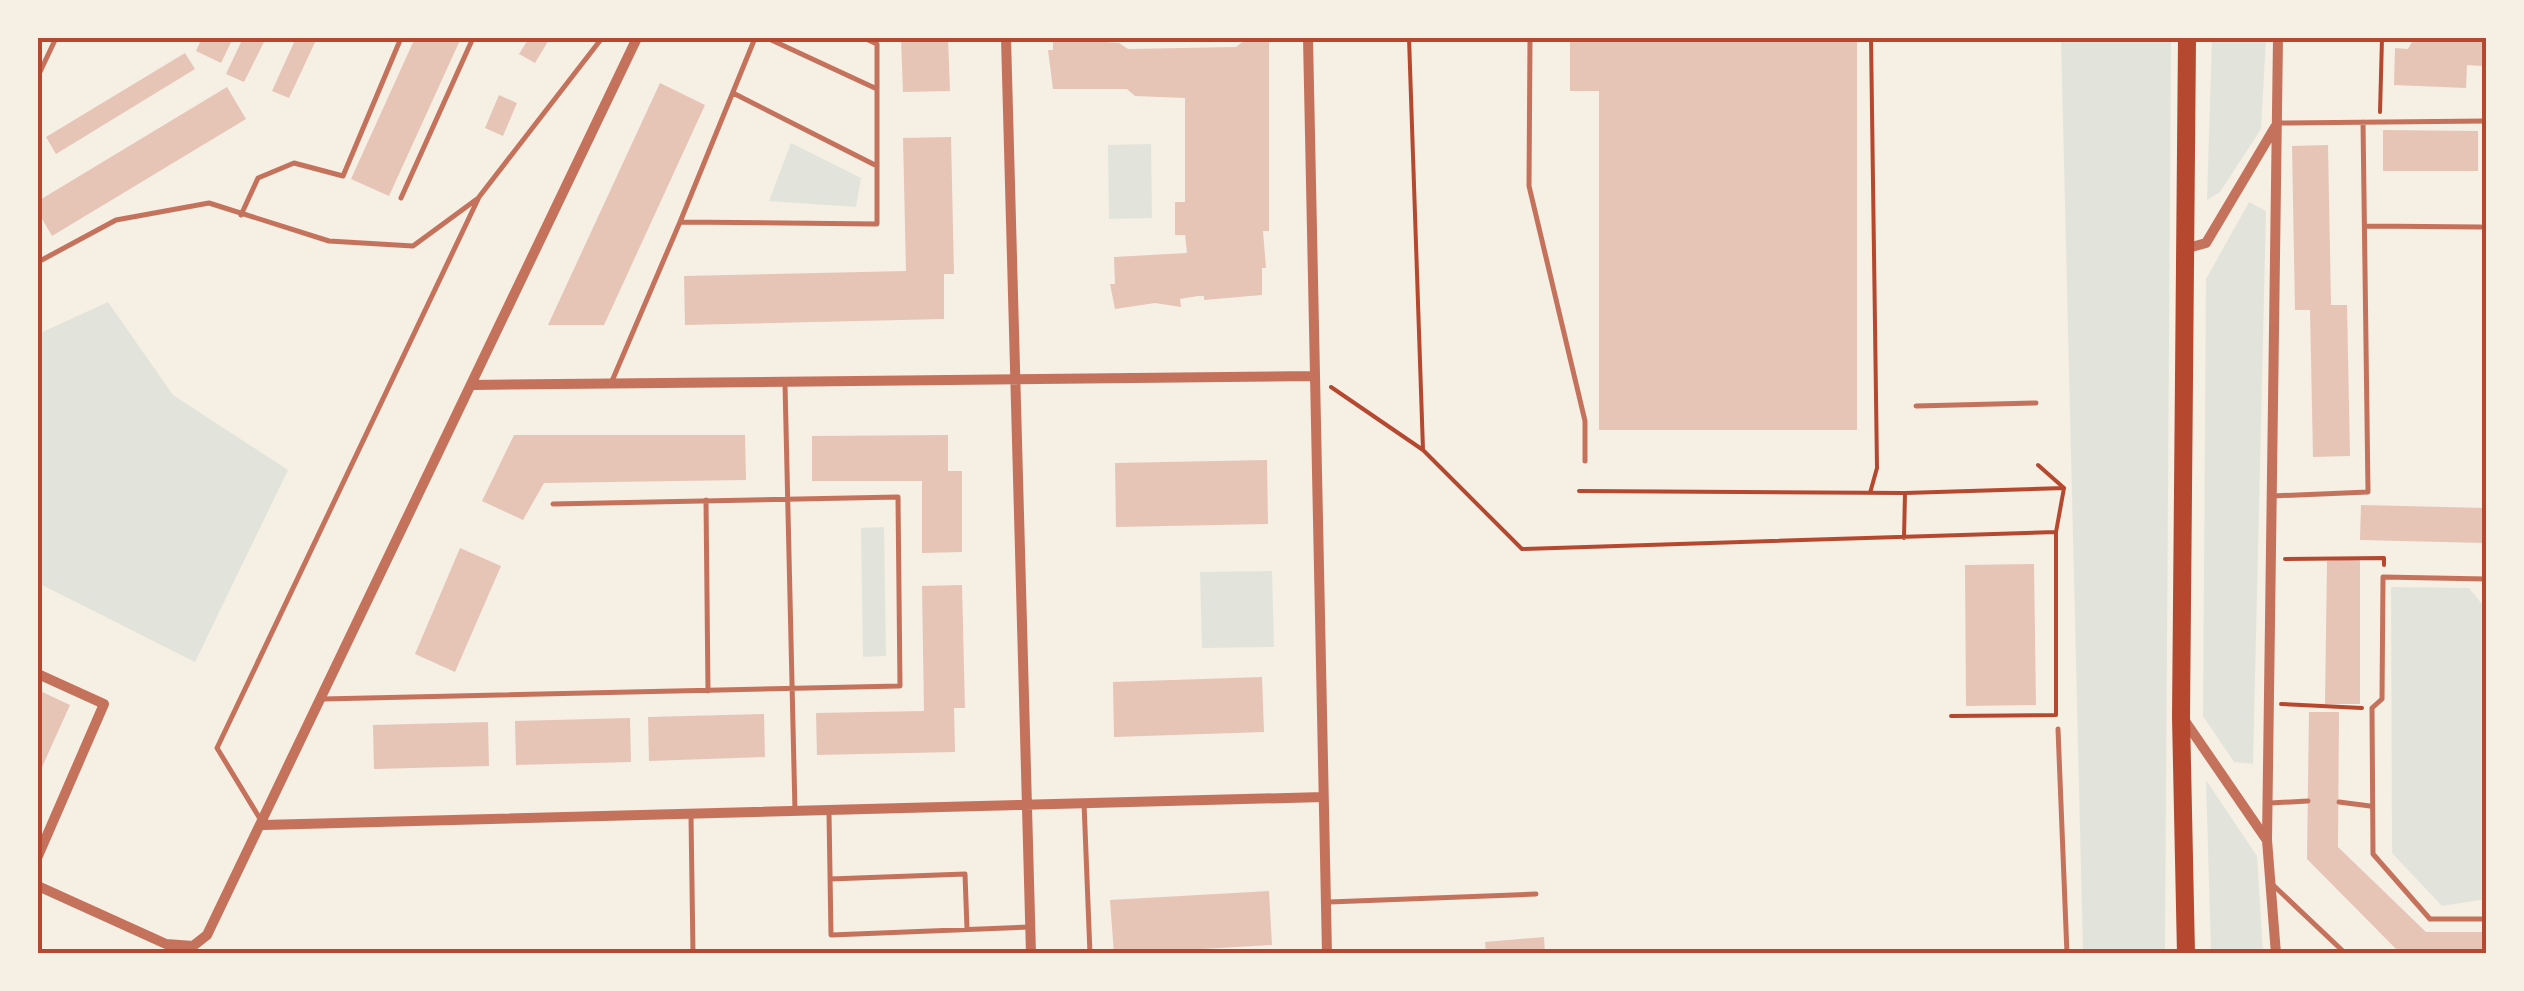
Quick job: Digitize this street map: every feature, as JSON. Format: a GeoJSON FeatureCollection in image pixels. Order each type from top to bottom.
{"type":"FeatureCollection","features":[{"type":"Feature","properties":{"kind":"main road"},"geometry":{"type":"LineString","coordinates":[[2186,954],[2181,717],[2188,38]]}},
{"type":"Feature","properties":{"kind":"street"},"geometry":{"type":"LineString","coordinates":[[38,886],[166,944],[193,946],[207,936],[264,824],[637,38]]}},
{"type":"Feature","properties":{"kind":"street"},"geometry":{"type":"LineString","coordinates":[[1006,38],[1031,954]]}},
{"type":"Feature","properties":{"kind":"street"},"geometry":{"type":"LineString","coordinates":[[1308,38],[1327,954]]}},
{"type":"Feature","properties":{"kind":"street"},"geometry":{"type":"LineString","coordinates":[[2276,954],[2266,840],[2278,38]]}},
{"type":"Feature","properties":{"kind":"street"},"geometry":{"type":"LineString","coordinates":[[2188,248],[2206,243],[2277,122]]}},
{"type":"Feature","properties":{"kind":"street"},"geometry":{"type":"LineString","coordinates":[[472,385],[1315,376]]}},
{"type":"Feature","properties":{"kind":"street"},"geometry":{"type":"LineString","coordinates":[[38,674],[104,704],[38,856]]}},
{"type":"Feature","properties":{"kind":"street"},"geometry":{"type":"LineString","coordinates":[[2181,717],[2266,840]]}},
{"type":"Feature","properties":{"kind":"street"},"geometry":{"type":"LineString","coordinates":[[264,824],[1323,797]]}},
{"type":"Feature","properties":{"kind":"lane"},"geometry":{"type":"LineString","coordinates":[[38,76],[56,38]]}},
{"type":"Feature","properties":{"kind":"lane"},"geometry":{"type":"LineString","coordinates":[[242,215],[258,178],[294,163],[343,176],[402,38]]}},
{"type":"Feature","properties":{"kind":"lane"},"geometry":{"type":"LineString","coordinates":[[401,198],[473,38]]}},
{"type":"Feature","properties":{"kind":"lane"},"geometry":{"type":"LineString","coordinates":[[264,824],[218,748],[479,197],[602,38]]}},
{"type":"Feature","properties":{"kind":"lane"},"geometry":{"type":"LineString","coordinates":[[612,381],[755,38]]}},
{"type":"Feature","properties":{"kind":"lane"},"geometry":{"type":"LineString","coordinates":[[767,38],[877,89]]}},
{"type":"Feature","properties":{"kind":"lane"},"geometry":{"type":"LineString","coordinates":[[680,222],[877,224],[877,44],[864,38]]}},
{"type":"Feature","properties":{"kind":"lane"},"geometry":{"type":"LineString","coordinates":[[1530,38],[1529,186],[1585,422],[1585,461]]}},
{"type":"Feature","properties":{"kind":"lane"},"geometry":{"type":"LineString","coordinates":[[733,93],[877,166]]}},
{"type":"Feature","properties":{"kind":"lane"},"geometry":{"type":"LineString","coordinates":[[2277,122],[2486,120]]}},
{"type":"Feature","properties":{"kind":"lane"},"geometry":{"type":"LineString","coordinates":[[2272,496],[2368,492],[2363,122]]}},
{"type":"Feature","properties":{"kind":"lane"},"geometry":{"type":"LineString","coordinates":[[38,262],[116,220],[210,202],[329,241],[414,246],[479,197]]}},
{"type":"Feature","properties":{"kind":"lane"},"geometry":{"type":"LineString","coordinates":[[2366,226],[2480,227]]}},
{"type":"Feature","properties":{"kind":"lane"},"geometry":{"type":"LineString","coordinates":[[786,380],[794,811]]}},
{"type":"Feature","properties":{"kind":"lane"},"geometry":{"type":"LineString","coordinates":[[1916,406],[2036,403]]}},
{"type":"Feature","properties":{"kind":"lane"},"geometry":{"type":"LineString","coordinates":[[323,699],[900,686],[898,497],[553,504]]}},
{"type":"Feature","properties":{"kind":"lane"},"geometry":{"type":"LineString","coordinates":[[706,500],[708,691]]}},
{"type":"Feature","properties":{"kind":"lane"},"geometry":{"type":"LineString","coordinates":[[2486,579],[2383,577],[2382,699],[2372,708],[2371,806],[2373,854],[2430,919],[2486,919]]}},
{"type":"Feature","properties":{"kind":"lane"},"geometry":{"type":"LineString","coordinates":[[2058,730],[2067,954]]}},
{"type":"Feature","properties":{"kind":"lane"},"geometry":{"type":"LineString","coordinates":[[2267,803],[2308,800]]}},
{"type":"Feature","properties":{"kind":"lane"},"geometry":{"type":"LineString","coordinates":[[2338,802],[2371,806]]}},
{"type":"Feature","properties":{"kind":"lane"},"geometry":{"type":"LineString","coordinates":[[1084,803],[1090,954]]}},
{"type":"Feature","properties":{"kind":"lane"},"geometry":{"type":"LineString","coordinates":[[828,810],[831,935],[1030,926]]}},
{"type":"Feature","properties":{"kind":"lane"},"geometry":{"type":"LineString","coordinates":[[691,814],[693,954]]}},
{"type":"Feature","properties":{"kind":"lane"},"geometry":{"type":"LineString","coordinates":[[830,879],[965,874],[967,929]]}},
{"type":"Feature","properties":{"kind":"lane"},"geometry":{"type":"LineString","coordinates":[[2272,884],[2346,954]]}},
{"type":"Feature","properties":{"kind":"lane"},"geometry":{"type":"LineString","coordinates":[[1326,902],[1536,894]]}},
{"type":"Feature","properties":{"kind":"path"},"geometry":{"type":"LineString","coordinates":[[1409,38],[1423,450]]}},
{"type":"Feature","properties":{"kind":"path"},"geometry":{"type":"LineString","coordinates":[[1870,493],[1877,468],[1871,38]]}},
{"type":"Feature","properties":{"kind":"path"},"geometry":{"type":"LineString","coordinates":[[2380,122],[2382,38]]}},
{"type":"Feature","properties":{"kind":"path"},"geometry":{"type":"LineString","coordinates":[[1315,376],[1423,450],[1522,548],[2056,532]]}},
{"type":"Feature","properties":{"kind":"path"},"geometry":{"type":"LineString","coordinates":[[2038,465],[2064,488]]}},
{"type":"Feature","properties":{"kind":"path"},"geometry":{"type":"LineString","coordinates":[[1579,490],[1905,493],[2064,488]]}},
{"type":"Feature","properties":{"kind":"path"},"geometry":{"type":"LineString","coordinates":[[1951,716],[2056,715],[2056,532],[2064,488]]}},
{"type":"Feature","properties":{"kind":"path"},"geometry":{"type":"LineString","coordinates":[[1904,538],[1905,493]]}},
{"type":"Feature","properties":{"kind":"path"},"geometry":{"type":"LineString","coordinates":[[2270,559],[2384,558],[2383,577]]}},
{"type":"Feature","properties":{"kind":"path"},"geometry":{"type":"LineString","coordinates":[[2269,704],[2372,708]]}},
{"type":"Feature","properties":{"kind":"shaded area"},"geometry":{"type":"Polygon","coordinates":[[[2061,38],[2171,38],[2165,953],[2083,953],[2061,38]]]}},
{"type":"Feature","properties":{"kind":"shaded area"},"geometry":{"type":"Polygon","coordinates":[[[2212,38],[2266,38],[2261,129],[2220,192],[2207,200],[2212,38]]]}},
{"type":"Feature","properties":{"kind":"shaded area"},"geometry":{"type":"Polygon","coordinates":[[[791,143],[861,178],[856,207],[769,201],[791,143]]]}},
{"type":"Feature","properties":{"kind":"shaded area"},"geometry":{"type":"Polygon","coordinates":[[[1151,144],[1152,218],[1109,219],[1108,145],[1151,144]]]}},
{"type":"Feature","properties":{"kind":"shaded area"},"geometry":{"type":"Polygon","coordinates":[[[2249,202],[2266,211],[2253,764],[2234,762],[2203,716],[2206,279],[2249,202]]]}},
{"type":"Feature","properties":{"kind":"shaded area"},"geometry":{"type":"Polygon","coordinates":[[[108,302],[173,395],[288,470],[195,662],[38,583],[38,334],[108,302]]]}},
{"type":"Feature","properties":{"kind":"shaded area"},"geometry":{"type":"Polygon","coordinates":[[[884,527],[886,656],[863,657],[861,528],[884,527]]]}},
{"type":"Feature","properties":{"kind":"shaded area"},"geometry":{"type":"Polygon","coordinates":[[[1272,571],[1274,647],[1202,648],[1200,572],[1272,571]]]}},
{"type":"Feature","properties":{"kind":"shaded area"},"geometry":{"type":"Polygon","coordinates":[[[2391,587],[2469,588],[2486,609],[2486,899],[2442,906],[2392,853],[2391,587]]]}},
{"type":"Feature","properties":{"kind":"shaded area"},"geometry":{"type":"Polygon","coordinates":[[[2206,780],[2257,856],[2263,953],[2211,953],[2206,780]]]}},
{"type":"Feature","properties":{"kind":"building"},"geometry":{"type":"Polygon","coordinates":[[[202,38],[233,38],[221,63],[196,51],[202,38]]]}},
{"type":"Feature","properties":{"kind":"building"},"geometry":{"type":"Polygon","coordinates":[[[243,38],[266,38],[244,82],[226,74],[243,38]]]}},
{"type":"Feature","properties":{"kind":"building"},"geometry":{"type":"Polygon","coordinates":[[[296,38],[317,38],[289,98],[272,91],[296,38]]]}},
{"type":"Feature","properties":{"kind":"building"},"geometry":{"type":"Polygon","coordinates":[[[415,38],[461,38],[389,196],[351,179],[415,38]]]}},
{"type":"Feature","properties":{"kind":"building"},"geometry":{"type":"Polygon","coordinates":[[[529,38],[550,38],[535,63],[519,54],[529,38]]]}},
{"type":"Feature","properties":{"kind":"building"},"geometry":{"type":"Polygon","coordinates":[[[901,38],[948,38],[950,91],[903,92],[901,38]]]}},
{"type":"Feature","properties":{"kind":"building"},"geometry":{"type":"Polygon","coordinates":[[[1053,38],[1119,43],[1128,49],[1236,47],[1245,40],[1269,40],[1269,231],[1263,231],[1266,268],[1262,268],[1262,295],[1204,300],[1204,296],[1198,296],[1180,299],[1181,307],[1155,303],[1115,309],[1110,284],[1115,284],[1114,257],[1187,253],[1185,235],[1175,235],[1175,202],[1185,202],[1185,98],[1135,96],[1127,89],[1053,89],[1048,50],[1053,50],[1053,38]]]}},
{"type":"Feature","properties":{"kind":"building"},"geometry":{"type":"Polygon","coordinates":[[[1570,38],[1857,38],[1857,430],[1599,430],[1599,91],[1570,91],[1570,38]]]}},
{"type":"Feature","properties":{"kind":"building"},"geometry":{"type":"Polygon","coordinates":[[[2414,38],[2483,38],[2482,66],[2467,65],[2466,88],[2394,85],[2395,48],[2408,49],[2414,38]]]}},
{"type":"Feature","properties":{"kind":"building"},"geometry":{"type":"Polygon","coordinates":[[[185,53],[195,69],[56,154],[46,137],[185,53]]]}},
{"type":"Feature","properties":{"kind":"building"},"geometry":{"type":"Polygon","coordinates":[[[660,83],[705,105],[604,325],[548,325],[660,83]]]}},
{"type":"Feature","properties":{"kind":"building"},"geometry":{"type":"Polygon","coordinates":[[[227,87],[246,119],[52,236],[38,212],[38,201],[227,87]]]}},
{"type":"Feature","properties":{"kind":"building"},"geometry":{"type":"Polygon","coordinates":[[[499,95],[517,103],[503,136],[485,128],[499,95]]]}},
{"type":"Feature","properties":{"kind":"building"},"geometry":{"type":"Polygon","coordinates":[[[2383,130],[2478,131],[2478,171],[2383,171],[2383,130]]]}},
{"type":"Feature","properties":{"kind":"building"},"geometry":{"type":"Polygon","coordinates":[[[951,137],[954,274],[944,274],[944,319],[685,325],[684,276],[906,271],[903,138],[951,137]]]}},
{"type":"Feature","properties":{"kind":"building"},"geometry":{"type":"Polygon","coordinates":[[[2328,145],[2331,305],[2347,305],[2350,456],[2313,457],[2310,310],[2295,310],[2292,146],[2328,145]]]}},
{"type":"Feature","properties":{"kind":"building"},"geometry":{"type":"Polygon","coordinates":[[[514,435],[745,435],[746,480],[544,483],[523,520],[482,501],[514,435]]]}},
{"type":"Feature","properties":{"kind":"building"},"geometry":{"type":"Polygon","coordinates":[[[948,435],[948,471],[962,471],[962,552],[922,553],[922,481],[812,481],[812,436],[948,435]]]}},
{"type":"Feature","properties":{"kind":"building"},"geometry":{"type":"Polygon","coordinates":[[[1267,460],[1268,524],[1116,527],[1115,463],[1267,460]]]}},
{"type":"Feature","properties":{"kind":"building"},"geometry":{"type":"Polygon","coordinates":[[[2361,505],[2486,508],[2486,543],[2360,540],[2361,505]]]}},
{"type":"Feature","properties":{"kind":"building"},"geometry":{"type":"Polygon","coordinates":[[[460,548],[501,566],[455,672],[415,654],[460,548]]]}},
{"type":"Feature","properties":{"kind":"building"},"geometry":{"type":"Polygon","coordinates":[[[2360,558],[2360,704],[2325,704],[2327,561],[2360,558]]]}},
{"type":"Feature","properties":{"kind":"building"},"geometry":{"type":"Polygon","coordinates":[[[2034,564],[2036,705],[1966,706],[1965,565],[2034,564]]]}},
{"type":"Feature","properties":{"kind":"building"},"geometry":{"type":"Polygon","coordinates":[[[962,585],[965,708],[954,708],[955,752],[817,755],[816,713],[924,711],[922,586],[962,585]]]}},
{"type":"Feature","properties":{"kind":"building"},"geometry":{"type":"Polygon","coordinates":[[[1262,677],[1264,732],[1114,737],[1113,682],[1262,677]]]}},
{"type":"Feature","properties":{"kind":"building"},"geometry":{"type":"Polygon","coordinates":[[[38,690],[70,705],[38,776],[38,690]]]}},
{"type":"Feature","properties":{"kind":"building"},"geometry":{"type":"Polygon","coordinates":[[[2309,712],[2339,712],[2338,847],[2426,932],[2486,932],[2486,954],[2401,954],[2307,859],[2309,712]]]}},
{"type":"Feature","properties":{"kind":"building"},"geometry":{"type":"Polygon","coordinates":[[[764,714],[765,757],[649,761],[648,717],[764,714]]]}},
{"type":"Feature","properties":{"kind":"building"},"geometry":{"type":"Polygon","coordinates":[[[630,718],[631,762],[516,765],[515,721],[630,718]]]}},
{"type":"Feature","properties":{"kind":"building"},"geometry":{"type":"Polygon","coordinates":[[[488,722],[489,766],[374,769],[373,725],[488,722]]]}},
{"type":"Feature","properties":{"kind":"building"},"geometry":{"type":"Polygon","coordinates":[[[1269,891],[1272,945],[1114,954],[1110,900],[1269,891]]]}},
{"type":"Feature","properties":{"kind":"building"},"geometry":{"type":"Polygon","coordinates":[[[1544,937],[1545,954],[1486,954],[1485,942],[1544,937]]]}}]}
